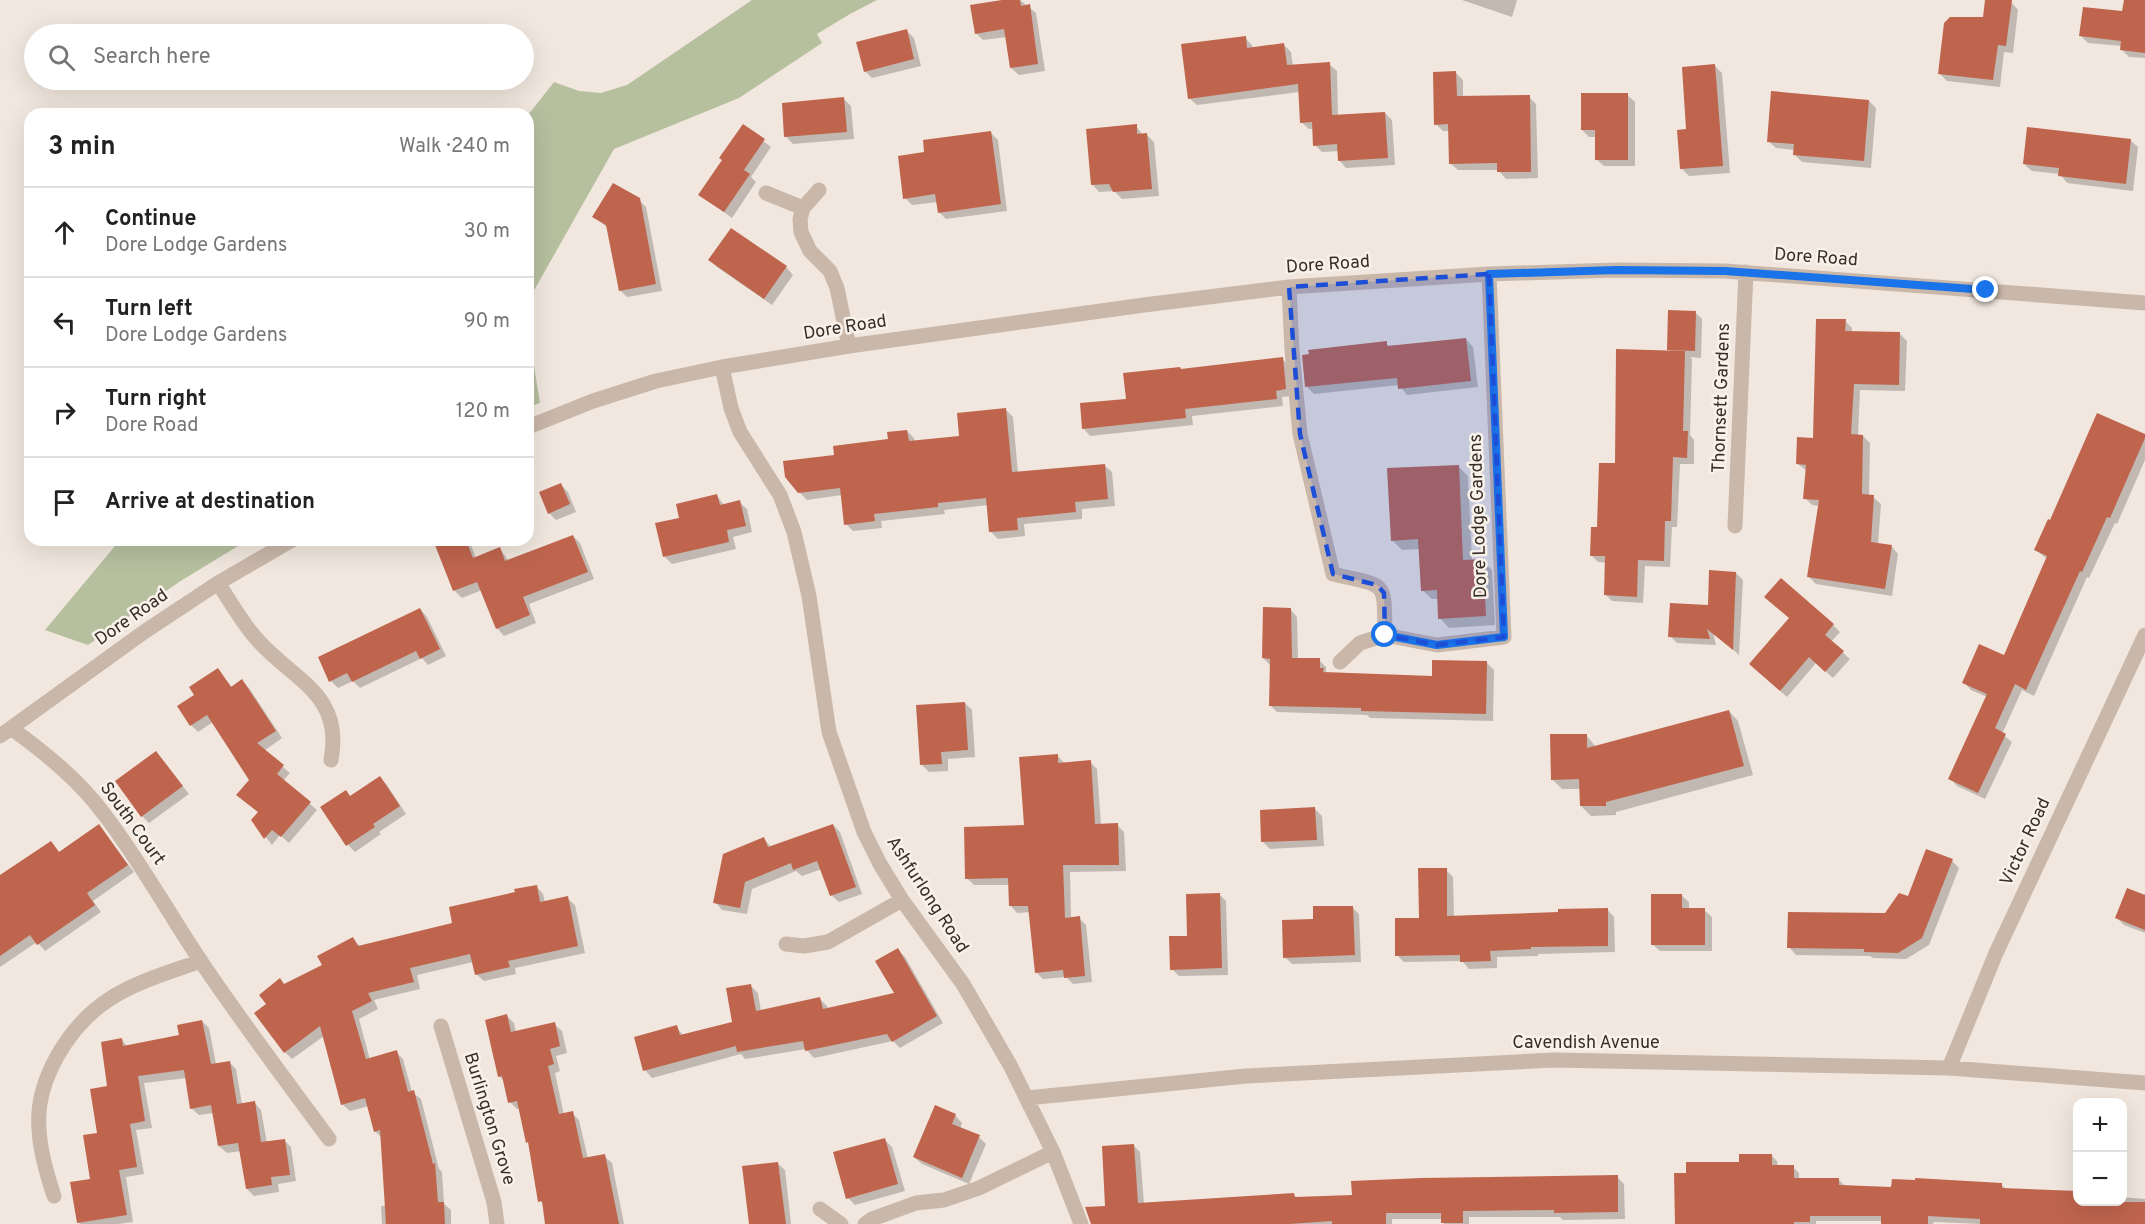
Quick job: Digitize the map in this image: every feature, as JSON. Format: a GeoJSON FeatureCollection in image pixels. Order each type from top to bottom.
{"type":"FeatureCollection","features":[{"type":"Feature","properties":{"kind":"street"},"geometry":{"type":"LineString","coordinates":[[819,190],[803,208],[800,219],[801,232],[810,251],[830,271],[837,288],[849,346]]}},
{"type":"Feature","properties":{"kind":"street"},"geometry":{"type":"LineString","coordinates":[[766,193],[803,208]]}},
{"type":"Feature","properties":{"kind":"street","name":"Dore Road"},"geometry":{"type":"LineString","coordinates":[[534,425],[593,401],[656,381],[722,367],[849,346],[1144,304],[1289,287],[1489,274],[1616,270],[1746,272],[2145,303]]}},
{"type":"Feature","properties":{"kind":"street","name":"Thornsett Gardens"},"geometry":{"type":"LineString","coordinates":[[1735,525],[1746,272]]}},
{"type":"Feature","properties":{"kind":"street","name":"Dore Lodge Gardens"},"geometry":{"type":"LineString","coordinates":[[1385,635],[1437,645],[1504,637],[1489,274]]}},
{"type":"Feature","properties":{"kind":"street"},"geometry":{"type":"LineString","coordinates":[[1289,287],[1300,434],[1333,574],[1377,585],[1384,593],[1385,635],[1360,643],[1340,662]]}},
{"type":"Feature","properties":{"kind":"street","name":"Ashfurlong Road"},"geometry":{"type":"LineString","coordinates":[[722,367],[731,408],[740,432],[780,495],[794,532],[809,596],[829,732],[864,832],[880,864],[903,900],[963,984],[1027,1098],[1053,1152],[1081,1224]]}},
{"type":"Feature","properties":{"kind":"street","name":"Dore Road"},"geometry":{"type":"LineString","coordinates":[[6,732],[144,632],[219,583],[282,546]]}},
{"type":"Feature","properties":{"kind":"street"},"geometry":{"type":"LineString","coordinates":[[219,583],[255,637],[305,683],[325,706],[333,724],[334,744],[331,760]]}},
{"type":"Feature","properties":{"kind":"street","name":"Victor Road"},"geometry":{"type":"LineString","coordinates":[[1949,1068],[1996,953],[2145,635]]}},
{"type":"Feature","properties":{"kind":"street","name":"South Court"},"geometry":{"type":"LineString","coordinates":[[6,732],[52,760],[104,813],[141,866],[201,961],[329,1140]]}},
{"type":"Feature","properties":{"kind":"street"},"geometry":{"type":"LineString","coordinates":[[786,944],[804,946],[828,942],[903,900]]}},
{"type":"Feature","properties":{"kind":"street"},"geometry":{"type":"LineString","coordinates":[[54,1196],[46,1174],[38,1128],[41,1096],[56,1057],[76,1029],[107,1001],[148,980],[201,961]]}},
{"type":"Feature","properties":{"kind":"street","name":"Burlington Grove"},"geometry":{"type":"LineString","coordinates":[[441,1026],[494,1202],[497,1224]]}},
{"type":"Feature","properties":{"kind":"street","name":"Cavendish Avenue"},"geometry":{"type":"LineString","coordinates":[[1027,1098],[1246,1076],[1554,1060],[1949,1068],[2145,1083]]}},
{"type":"Feature","properties":{"kind":"street"},"geometry":{"type":"LineString","coordinates":[[865,1224],[872,1219],[916,1203],[944,1200],[979,1188],[1053,1152]]}},
{"type":"Feature","properties":{"kind":"street"},"geometry":{"type":"LineString","coordinates":[[820,1209],[841,1224]]}},
{"type":"Feature","properties":{"kind":"highlighted area"},"geometry":{"type":"Polygon","coordinates":[[[1489,274],[1504,637],[1437,645],[1385,635],[1384,593],[1377,585],[1333,574],[1300,434],[1289,287],[1489,274]]]}},
{"type":"Feature","properties":{"kind":"green space"},"geometry":{"type":"Polygon","coordinates":[[[752,0],[877,0],[817,34],[822,43],[739,98],[614,149],[534,290],[534,108],[554,82],[579,91],[601,93],[627,85],[752,0]]]}},
{"type":"Feature","properties":{"kind":"green space"},"geometry":{"type":"Polygon","coordinates":[[[534,366],[540,403],[534,405],[534,366]]]}},
{"type":"Feature","properties":{"kind":"green space"},"geometry":{"type":"Polygon","coordinates":[[[115,546],[238,546],[179,582],[88,645],[45,630],[115,546]]]}},
{"type":"Feature","properties":{"kind":"building"},"geometry":{"type":"Polygon","coordinates":[[[1020,0],[1021,6],[1030,4],[1038,64],[1010,68],[1004,29],[975,34],[970,5],[1020,0]]]}},
{"type":"Feature","properties":{"kind":"building"},"geometry":{"type":"Polygon","coordinates":[[[1985,0],[2012,0],[2006,46],[1998,45],[1993,80],[1938,74],[1944,23],[1950,17],[1983,17],[1985,0]]]}},
{"type":"Feature","properties":{"kind":"building"},"geometry":{"type":"Polygon","coordinates":[[[2124,0],[2145,0],[2145,53],[2120,50],[2121,41],[2079,36],[2083,7],[2122,11],[2124,0]]]}},
{"type":"Feature","properties":{"kind":"building"},"geometry":{"type":"Polygon","coordinates":[[[907,29],[914,59],[864,72],[856,42],[907,29]]]}},
{"type":"Feature","properties":{"kind":"building"},"geometry":{"type":"Polygon","coordinates":[[[1246,36],[1247,48],[1284,43],[1287,65],[1330,62],[1332,115],[1385,112],[1388,158],[1338,161],[1337,144],[1313,146],[1312,122],[1300,123],[1298,84],[1188,99],[1181,44],[1246,36]]]}},
{"type":"Feature","properties":{"kind":"building"},"geometry":{"type":"Polygon","coordinates":[[[1715,64],[1723,166],[1680,169],[1677,130],[1686,129],[1682,67],[1715,64]]]}},
{"type":"Feature","properties":{"kind":"building"},"geometry":{"type":"Polygon","coordinates":[[[1456,71],[1457,96],[1530,95],[1531,172],[1497,172],[1497,163],[1449,164],[1448,124],[1434,125],[1433,72],[1456,71]]]}},
{"type":"Feature","properties":{"kind":"building"},"geometry":{"type":"Polygon","coordinates":[[[1771,91],[1869,100],[1864,161],[1793,155],[1794,144],[1767,142],[1771,91]]]}},
{"type":"Feature","properties":{"kind":"building"},"geometry":{"type":"Polygon","coordinates":[[[1581,93],[1628,93],[1628,160],[1595,160],[1595,130],[1581,130],[1581,93]]]}},
{"type":"Feature","properties":{"kind":"building"},"geometry":{"type":"Polygon","coordinates":[[[844,97],[847,132],[784,137],[782,103],[844,97]]]}},
{"type":"Feature","properties":{"kind":"building"},"geometry":{"type":"Polygon","coordinates":[[[743,124],[765,139],[744,170],[750,174],[724,212],[698,195],[722,160],[719,158],[743,124]]]}},
{"type":"Feature","properties":{"kind":"building"},"geometry":{"type":"Polygon","coordinates":[[[1137,124],[1137,134],[1147,133],[1152,189],[1113,192],[1109,184],[1091,185],[1086,129],[1137,124]]]}},
{"type":"Feature","properties":{"kind":"building"},"geometry":{"type":"Polygon","coordinates":[[[2027,127],[2131,139],[2126,184],[2058,176],[2059,168],[2023,164],[2027,127]]]}},
{"type":"Feature","properties":{"kind":"building"},"geometry":{"type":"Polygon","coordinates":[[[991,131],[1001,204],[938,213],[935,194],[903,199],[898,156],[924,152],[923,140],[991,131]]]}},
{"type":"Feature","properties":{"kind":"building"},"geometry":{"type":"Polygon","coordinates":[[[613,183],[640,198],[656,284],[619,291],[606,225],[592,217],[613,183]]]}},
{"type":"Feature","properties":{"kind":"building"},"geometry":{"type":"Polygon","coordinates":[[[731,228],[787,266],[764,299],[708,260],[731,228]]]}},
{"type":"Feature","properties":{"kind":"building"},"geometry":{"type":"Polygon","coordinates":[[[1668,310],[1696,311],[1695,351],[1667,350],[1668,310]]]}},
{"type":"Feature","properties":{"kind":"building"},"geometry":{"type":"Polygon","coordinates":[[[1816,319],[1846,319],[1845,331],[1900,332],[1899,385],[1854,384],[1851,434],[1863,435],[1862,494],[1874,495],[1871,542],[1892,545],[1885,589],[1807,577],[1819,500],[1803,499],[1806,465],[1796,464],[1797,437],[1813,438],[1816,319]]]}},
{"type":"Feature","properties":{"kind":"building"},"geometry":{"type":"Polygon","coordinates":[[[1466,338],[1471,381],[1398,389],[1397,378],[1305,387],[1302,355],[1309,354],[1308,350],[1387,341],[1387,346],[1466,338]]]}},
{"type":"Feature","properties":{"kind":"building"},"geometry":{"type":"Polygon","coordinates":[[[1616,349],[1685,351],[1683,431],[1688,431],[1687,458],[1673,457],[1671,521],[1665,521],[1664,561],[1638,560],[1637,597],[1604,595],[1605,556],[1590,556],[1591,527],[1597,527],[1599,463],[1615,463],[1616,349]]]}},
{"type":"Feature","properties":{"kind":"building"},"geometry":{"type":"Polygon","coordinates":[[[1283,357],[1286,389],[1276,391],[1277,399],[1185,409],[1186,418],[1082,429],[1080,403],[1126,399],[1123,373],[1283,357]]]}},
{"type":"Feature","properties":{"kind":"building"},"geometry":{"type":"Polygon","coordinates":[[[1006,408],[1012,472],[1105,464],[1108,499],[1075,502],[1076,512],[1017,518],[1018,530],[989,532],[986,498],[938,503],[938,507],[874,514],[875,521],[844,525],[840,488],[798,493],[785,477],[783,461],[834,455],[833,446],[888,439],[887,432],[907,430],[909,441],[959,436],[957,413],[1006,408]]]}},
{"type":"Feature","properties":{"kind":"building"},"geometry":{"type":"Polygon","coordinates":[[[2097,413],[2145,434],[2145,438],[2110,518],[2107,517],[2082,572],[2080,571],[2026,690],[2015,684],[1995,728],[2006,734],[1978,793],[1948,779],[1987,694],[1962,683],[1979,644],[2004,655],[2047,556],[2034,550],[2048,519],[2050,520],[2097,413]]]}},
{"type":"Feature","properties":{"kind":"building"},"geometry":{"type":"Polygon","coordinates":[[[1459,465],[1463,560],[1483,559],[1486,616],[1438,619],[1437,590],[1421,591],[1418,539],[1391,541],[1387,468],[1459,465]]]}},
{"type":"Feature","properties":{"kind":"building"},"geometry":{"type":"Polygon","coordinates":[[[561,483],[570,504],[548,514],[539,492],[561,483]]]}},
{"type":"Feature","properties":{"kind":"building"},"geometry":{"type":"Polygon","coordinates":[[[717,494],[720,505],[740,500],[746,526],[727,530],[729,542],[663,557],[655,523],[679,518],[676,504],[717,494]]]}},
{"type":"Feature","properties":{"kind":"building"},"geometry":{"type":"Polygon","coordinates":[[[573,535],[588,572],[523,597],[530,615],[496,629],[477,582],[453,591],[435,546],[468,546],[473,558],[500,547],[505,561],[573,535]]]}},
{"type":"Feature","properties":{"kind":"building"},"geometry":{"type":"Polygon","coordinates":[[[1709,570],[1736,572],[1733,650],[1707,629],[1710,639],[1668,637],[1670,603],[1708,605],[1709,570]]]}},
{"type":"Feature","properties":{"kind":"building"},"geometry":{"type":"Polygon","coordinates":[[[1781,578],[1834,624],[1825,635],[1844,651],[1825,672],[1809,657],[1780,691],[1749,664],[1789,618],[1764,597],[1781,578]]]}},
{"type":"Feature","properties":{"kind":"building"},"geometry":{"type":"Polygon","coordinates":[[[1263,607],[1291,608],[1292,658],[1320,658],[1320,668],[1324,668],[1323,672],[1432,676],[1432,660],[1487,661],[1486,714],[1269,706],[1270,659],[1262,658],[1263,607]]]}},
{"type":"Feature","properties":{"kind":"building"},"geometry":{"type":"Polygon","coordinates":[[[420,608],[440,649],[420,659],[416,651],[352,682],[347,673],[329,682],[318,657],[420,608]]]}},
{"type":"Feature","properties":{"kind":"building"},"geometry":{"type":"Polygon","coordinates":[[[218,668],[231,687],[242,679],[276,731],[257,743],[284,765],[277,774],[311,802],[281,837],[272,830],[264,839],[251,820],[258,812],[236,795],[249,780],[207,715],[190,726],[177,706],[194,695],[189,687],[218,668]]]}},
{"type":"Feature","properties":{"kind":"building"},"geometry":{"type":"Polygon","coordinates":[[[965,702],[968,750],[941,752],[942,764],[920,765],[916,705],[965,702]]]}},
{"type":"Feature","properties":{"kind":"building"},"geometry":{"type":"Polygon","coordinates":[[[1729,710],[1744,766],[1606,802],[1606,806],[1580,806],[1579,779],[1551,780],[1550,734],[1587,734],[1587,748],[1729,710]]]}},
{"type":"Feature","properties":{"kind":"building"},"geometry":{"type":"Polygon","coordinates":[[[156,751],[183,786],[141,817],[115,781],[156,751]]]}},
{"type":"Feature","properties":{"kind":"building"},"geometry":{"type":"Polygon","coordinates":[[[1058,754],[1058,763],[1091,760],[1095,824],[1118,823],[1119,865],[1063,865],[1065,918],[1080,916],[1085,976],[1064,978],[1063,970],[1035,973],[1028,906],[1009,906],[1008,878],[965,879],[964,827],[1024,825],[1019,757],[1058,754]]]}},
{"type":"Feature","properties":{"kind":"building"},"geometry":{"type":"Polygon","coordinates":[[[380,776],[400,806],[373,824],[375,827],[346,846],[320,807],[346,790],[350,796],[380,776]]]}},
{"type":"Feature","properties":{"kind":"building"},"geometry":{"type":"Polygon","coordinates":[[[1315,807],[1317,840],[1261,842],[1260,810],[1315,807]]]}},
{"type":"Feature","properties":{"kind":"building"},"geometry":{"type":"Polygon","coordinates":[[[99,824],[128,865],[87,893],[95,905],[37,945],[30,935],[0,956],[0,875],[51,841],[59,852],[99,824]]]}},
{"type":"Feature","properties":{"kind":"building"},"geometry":{"type":"Polygon","coordinates":[[[833,824],[856,887],[830,896],[817,861],[793,870],[791,863],[745,882],[740,908],[713,903],[723,854],[764,837],[768,847],[833,824]]]}},
{"type":"Feature","properties":{"kind":"building"},"geometry":{"type":"Polygon","coordinates":[[[1926,849],[1953,859],[1922,938],[1898,953],[1864,952],[1864,949],[1787,948],[1788,912],[1885,913],[1899,893],[1908,896],[1926,849]]]}},
{"type":"Feature","properties":{"kind":"building"},"geometry":{"type":"Polygon","coordinates":[[[1418,868],[1447,868],[1447,916],[1608,908],[1608,946],[1531,947],[1531,949],[1490,951],[1491,961],[1460,962],[1460,955],[1395,956],[1395,918],[1419,918],[1418,868]]]}},
{"type":"Feature","properties":{"kind":"building"},"geometry":{"type":"Polygon","coordinates":[[[537,885],[540,902],[568,896],[578,946],[508,961],[510,967],[475,975],[470,954],[410,968],[414,982],[368,993],[372,1001],[352,1011],[366,1059],[397,1050],[408,1092],[414,1090],[433,1164],[435,1163],[438,1202],[444,1202],[445,1224],[386,1224],[380,1130],[374,1132],[365,1098],[341,1105],[320,1026],[284,1053],[254,1013],[266,1004],[259,995],[280,978],[284,984],[322,965],[317,956],[353,937],[358,946],[452,923],[449,907],[537,885]]]}},
{"type":"Feature","properties":{"kind":"building"},"geometry":{"type":"Polygon","coordinates":[[[2127,888],[2145,895],[2145,930],[2115,918],[2127,888]]]}},
{"type":"Feature","properties":{"kind":"building"},"geometry":{"type":"Polygon","coordinates":[[[1220,893],[1222,968],[1170,970],[1169,936],[1187,936],[1186,894],[1220,893]]]}},
{"type":"Feature","properties":{"kind":"building"},"geometry":{"type":"Polygon","coordinates":[[[1651,894],[1682,894],[1682,908],[1705,908],[1705,945],[1651,945],[1651,894]]]}},
{"type":"Feature","properties":{"kind":"building"},"geometry":{"type":"Polygon","coordinates":[[[1313,906],[1353,906],[1355,955],[1283,958],[1282,920],[1313,919],[1313,906]]]}},
{"type":"Feature","properties":{"kind":"building"},"geometry":{"type":"Polygon","coordinates":[[[898,948],[937,1016],[892,1042],[887,1034],[805,1051],[803,1041],[737,1052],[736,1046],[643,1071],[634,1037],[677,1025],[680,1035],[732,1022],[726,988],[751,984],[756,1011],[820,997],[823,1009],[894,993],[875,961],[898,948]]]}},
{"type":"Feature","properties":{"kind":"building"},"geometry":{"type":"Polygon","coordinates":[[[507,1014],[511,1032],[555,1022],[560,1046],[550,1049],[554,1064],[548,1066],[559,1114],[573,1111],[583,1158],[605,1154],[619,1224],[545,1224],[542,1201],[538,1202],[528,1142],[526,1143],[517,1101],[508,1103],[502,1076],[498,1077],[485,1020],[507,1014]]]}},
{"type":"Feature","properties":{"kind":"building"},"geometry":{"type":"Polygon","coordinates":[[[202,1020],[211,1064],[230,1061],[237,1104],[255,1101],[261,1142],[285,1139],[290,1175],[271,1177],[272,1185],[246,1189],[238,1143],[218,1146],[211,1105],[190,1109],[184,1070],[138,1076],[145,1121],[130,1124],[137,1167],[119,1170],[127,1215],[77,1223],[70,1182],[90,1179],[83,1135],[97,1133],[90,1089],[107,1086],[101,1042],[122,1038],[123,1046],[179,1035],[177,1025],[202,1020]]]}},
{"type":"Feature","properties":{"kind":"building"},"geometry":{"type":"Polygon","coordinates":[[[935,1105],[956,1114],[952,1124],[980,1135],[962,1178],[913,1157],[935,1105]]]}},
{"type":"Feature","properties":{"kind":"building"},"geometry":{"type":"Polygon","coordinates":[[[885,1138],[898,1184],[846,1199],[833,1152],[885,1138]]]}},
{"type":"Feature","properties":{"kind":"building"},"geometry":{"type":"Polygon","coordinates":[[[1134,1144],[1138,1203],[1294,1193],[1295,1197],[1352,1195],[1351,1181],[1618,1175],[1618,1212],[1463,1211],[1463,1223],[1441,1223],[1441,1213],[1386,1213],[1386,1224],[1332,1224],[1332,1221],[1289,1224],[1091,1224],[1085,1207],[1105,1206],[1102,1146],[1134,1144]]]}},
{"type":"Feature","properties":{"kind":"building"},"geometry":{"type":"Polygon","coordinates":[[[1739,1154],[1772,1154],[1772,1165],[1794,1165],[1794,1178],[1839,1178],[1839,1185],[1891,1187],[1892,1179],[1915,1180],[1915,1178],[2002,1183],[2002,1188],[2073,1191],[2073,1206],[2127,1206],[2127,1202],[2145,1202],[2145,1224],[1980,1224],[1980,1219],[1928,1216],[1928,1224],[1881,1224],[1881,1216],[1810,1216],[1810,1222],[1794,1222],[1794,1224],[1675,1224],[1674,1173],[1686,1173],[1686,1162],[1739,1162],[1739,1154]]]}},
{"type":"Feature","properties":{"kind":"building"},"geometry":{"type":"Polygon","coordinates":[[[778,1162],[786,1224],[749,1224],[742,1166],[778,1162]]]}},
{"type":"Feature","properties":{"kind":"route"},"geometry":{"type":"LineString","coordinates":[[1385,635],[1437,645],[1504,637],[1489,274],[1616,270],[1725,271],[1986,290]]}}]}
